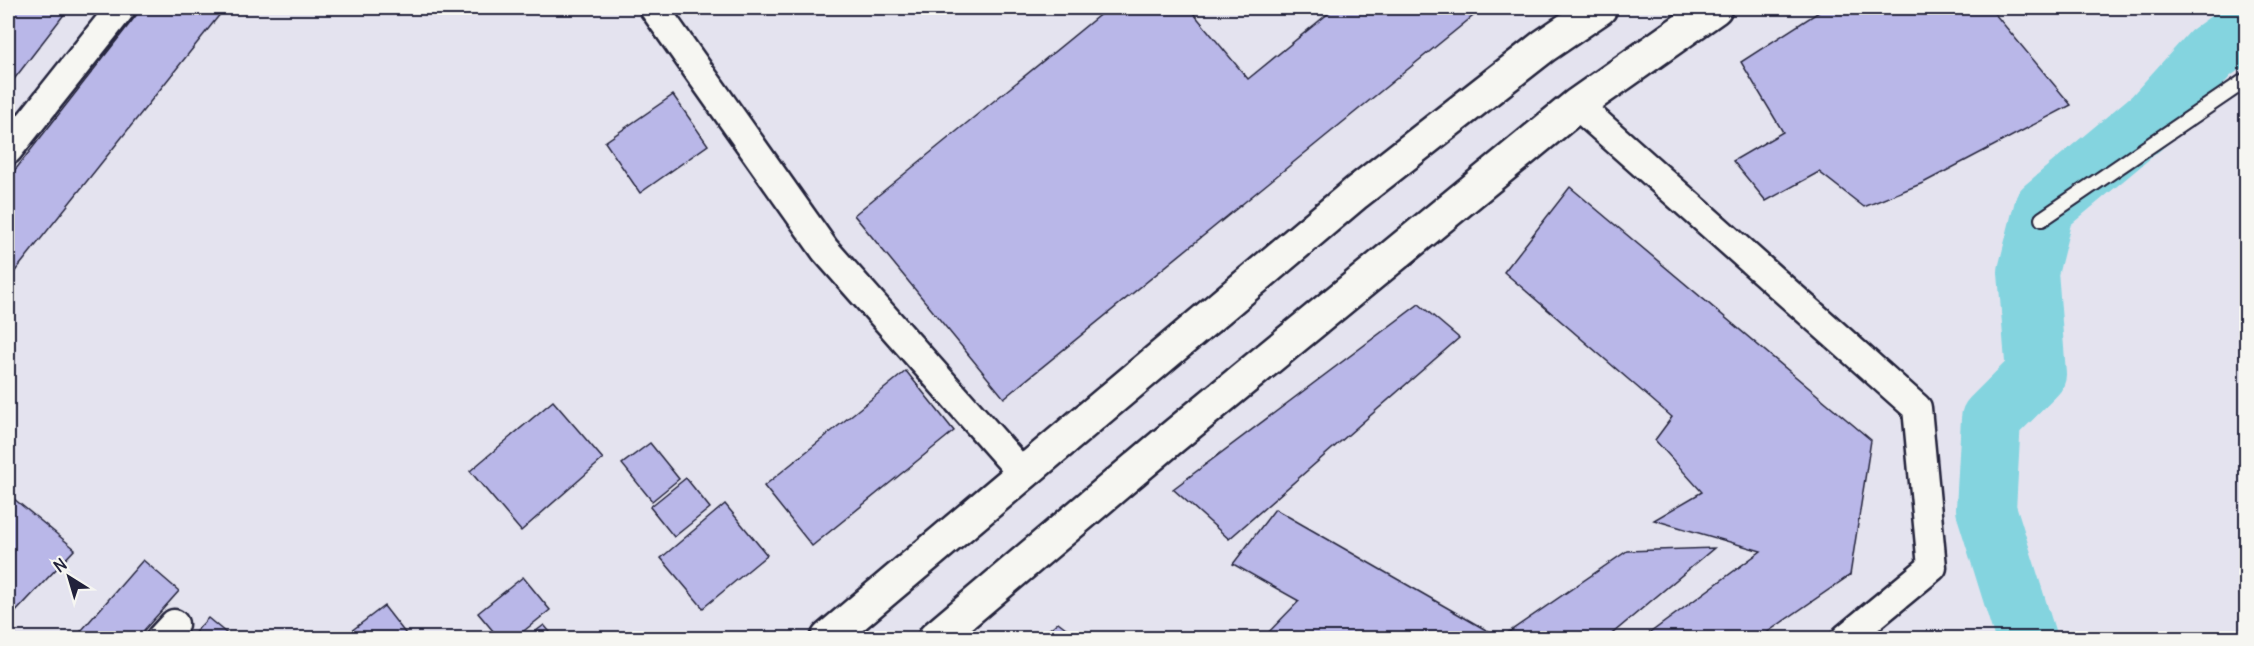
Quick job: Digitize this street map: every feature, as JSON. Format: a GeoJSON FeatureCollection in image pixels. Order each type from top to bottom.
{"type":"FeatureCollection","features":[{"type":"Feature","properties":{"kind":"main road"},"geometry":{"type":"LineString","coordinates":[[828,639],[1356,193],[1544,46],[1600,8]]}},
{"type":"Feature","properties":{"kind":"main road"},"geometry":{"type":"LineString","coordinates":[[935,639],[1168,441],[1577,105],[1715,8]]}},
{"type":"Feature","properties":{"kind":"street"},"geometry":{"type":"LineString","coordinates":[[8,150],[121,8]]}},
{"type":"Feature","properties":{"kind":"street"},"geometry":{"type":"LineString","coordinates":[[654,8],[825,250],[1023,474]]}},
{"type":"Feature","properties":{"kind":"street"},"geometry":{"type":"LineString","coordinates":[[1577,105],[1917,408],[1932,567],[1846,639]]}},
{"type":"Feature","properties":{"kind":"lane"},"geometry":{"type":"LineString","coordinates":[[2042,219],[2247,80]]}},
{"type":"Feature","properties":{"kind":"building"},"geometry":{"type":"Polygon","coordinates":[[[8,8],[69,8],[8,87],[8,8]]]}},
{"type":"Feature","properties":{"kind":"building"},"geometry":{"type":"Polygon","coordinates":[[[142,8],[225,8],[8,280],[8,179],[142,8]]]}},
{"type":"Feature","properties":{"kind":"building"},"geometry":{"type":"Polygon","coordinates":[[[1108,8],[1189,8],[1248,79],[1335,8],[1483,8],[1004,398],[854,215],[1108,8]]]}},
{"type":"Feature","properties":{"kind":"building"},"geometry":{"type":"Polygon","coordinates":[[[1825,8],[1990,8],[2071,105],[1923,183],[1864,207],[1819,172],[1766,201],[1733,161],[1783,132],[1741,62],[1825,8]]]}},
{"type":"Feature","properties":{"kind":"building"},"geometry":{"type":"Polygon","coordinates":[[[673,95],[708,145],[640,193],[605,142],[673,95]]]}},
{"type":"Feature","properties":{"kind":"building"},"geometry":{"type":"Polygon","coordinates":[[[1570,187],[1871,440],[1850,575],[1759,638],[1643,638],[1761,551],[1654,520],[1702,492],[1655,440],[1672,417],[1504,272],[1570,187]]]}},
{"type":"Feature","properties":{"kind":"building"},"geometry":{"type":"Polygon","coordinates":[[[1419,304],[1459,338],[1229,539],[1173,489],[1419,304]]]}},
{"type":"Feature","properties":{"kind":"building"},"geometry":{"type":"Polygon","coordinates":[[[906,371],[954,431],[812,546],[764,486],[906,371]]]}},
{"type":"Feature","properties":{"kind":"building"},"geometry":{"type":"Polygon","coordinates":[[[553,401],[603,459],[521,531],[470,471],[553,401]]]}},
{"type":"Feature","properties":{"kind":"building"},"geometry":{"type":"Polygon","coordinates":[[[650,443],[679,479],[652,501],[622,464],[650,443]]]}},
{"type":"Feature","properties":{"kind":"building"},"geometry":{"type":"Polygon","coordinates":[[[686,478],[710,508],[674,537],[650,507],[686,478]]]}},
{"type":"Feature","properties":{"kind":"building"},"geometry":{"type":"Polygon","coordinates":[[[8,494],[75,549],[8,620],[8,494]]]}},
{"type":"Feature","properties":{"kind":"building"},"geometry":{"type":"Polygon","coordinates":[[[725,504],[767,555],[703,608],[661,558],[725,504]]]}},
{"type":"Feature","properties":{"kind":"building"},"geometry":{"type":"Polygon","coordinates":[[[1275,509],[1500,638],[1370,638],[1361,634],[1358,638],[1263,638],[1299,601],[1233,564],[1275,509]]]}},
{"type":"Feature","properties":{"kind":"building"},"geometry":{"type":"Polygon","coordinates":[[[1714,548],[1607,638],[1500,638],[1627,551],[1714,548]]]}},
{"type":"Feature","properties":{"kind":"building"},"geometry":{"type":"Polygon","coordinates":[[[143,560],[179,591],[137,638],[75,638],[143,560]]]}},
{"type":"Feature","properties":{"kind":"building"},"geometry":{"type":"Polygon","coordinates":[[[523,577],[550,610],[515,638],[499,638],[478,613],[523,577]]]}},
{"type":"Feature","properties":{"kind":"building"},"geometry":{"type":"Polygon","coordinates":[[[384,606],[409,638],[342,638],[384,606]]]}},
{"type":"Feature","properties":{"kind":"building"},"geometry":{"type":"Polygon","coordinates":[[[208,618],[232,638],[190,638],[208,618]]]}},
{"type":"Feature","properties":{"kind":"building"},"geometry":{"type":"Polygon","coordinates":[[[1058,622],[1079,638],[1039,638],[1058,622]]]}},
{"type":"Feature","properties":{"kind":"building"},"geometry":{"type":"Polygon","coordinates":[[[544,625],[555,638],[527,638],[544,625]]]}},
{"type":"Feature","properties":{"kind":"waterway"},"geometry":{"type":"LineString","coordinates":[[2026,638],[1986,509],[1991,419],[2036,374],[2028,272],[2044,208],[2153,117],[2211,53],[2246,28]]}}]}
